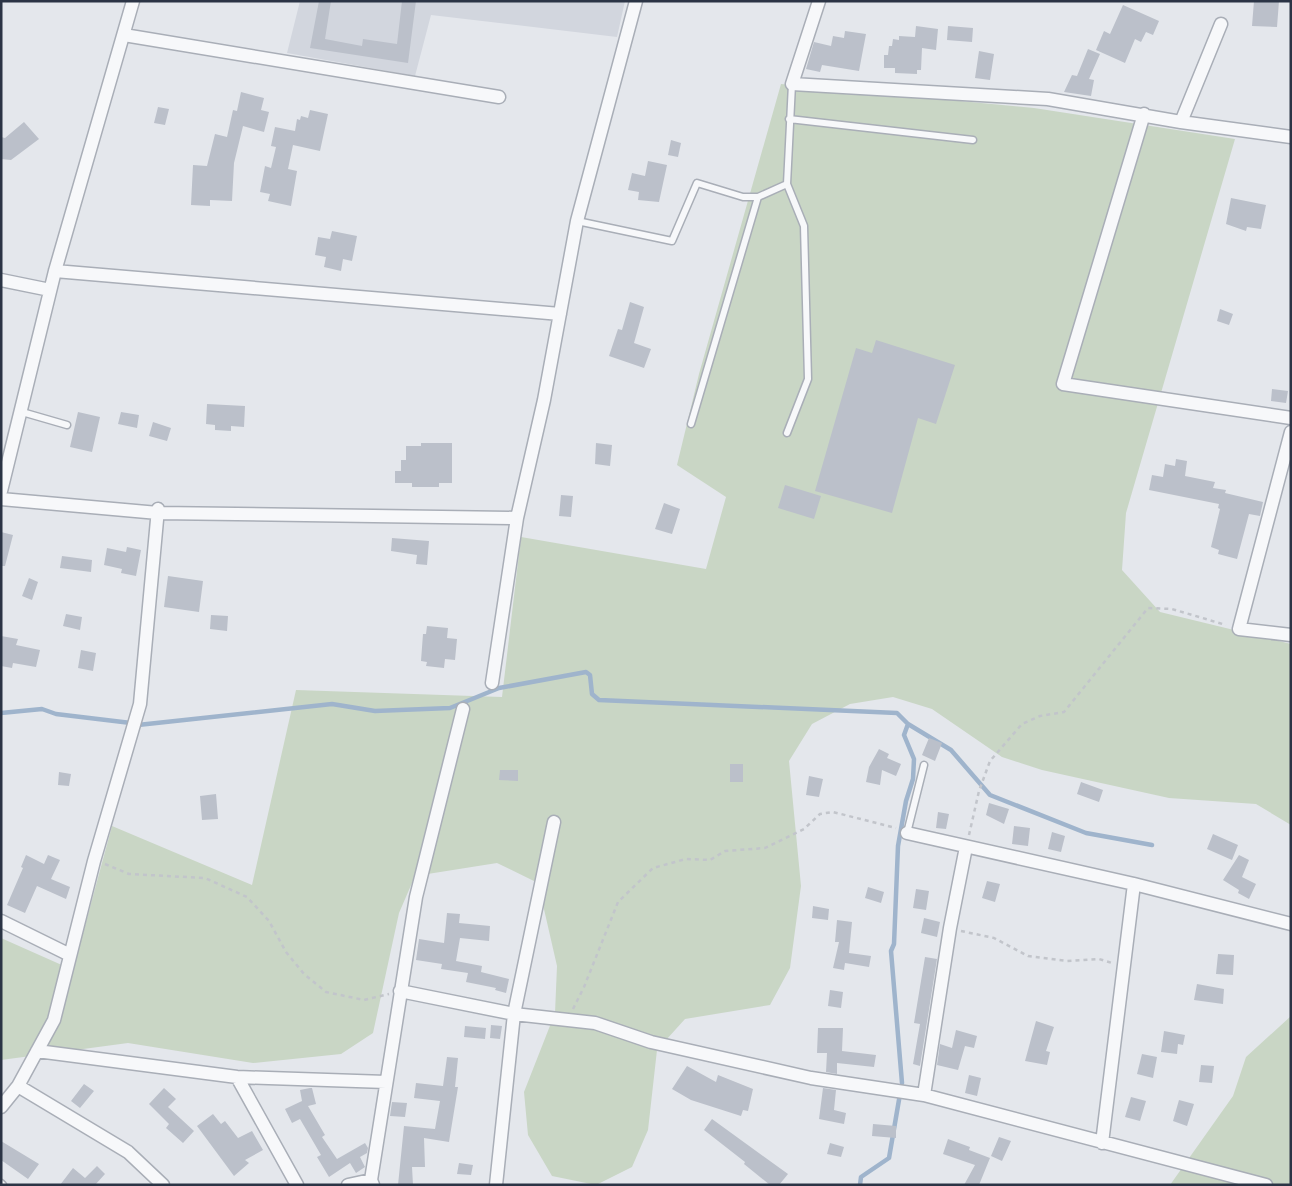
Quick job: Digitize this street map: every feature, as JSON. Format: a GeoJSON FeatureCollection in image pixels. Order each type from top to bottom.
{"type":"FeatureCollection","features":[{"type":"Feature","properties":{"kind":"street"},"geometry":{"type":"LineString","coordinates":[[1,491],[22,412],[55,270],[133,1]]}},
{"type":"Feature","properties":{"kind":"street"},"geometry":{"type":"LineString","coordinates":[[492,683],[517,518],[544,400],[578,221],[636,1]]}},
{"type":"Feature","properties":{"kind":"street"},"geometry":{"type":"LineString","coordinates":[[819,1],[792,84],[1048,99],[1144,114],[1181,122],[1291,137]]}},
{"type":"Feature","properties":{"kind":"street"},"geometry":{"type":"LineString","coordinates":[[1181,122],[1221,24]]}},
{"type":"Feature","properties":{"kind":"street"},"geometry":{"type":"LineString","coordinates":[[124,35],[499,97]]}},
{"type":"Feature","properties":{"kind":"street"},"geometry":{"type":"LineString","coordinates":[[1144,114],[1063,384],[1291,418]]}},
{"type":"Feature","properties":{"kind":"street"},"geometry":{"type":"LineString","coordinates":[[55,270],[560,314]]}},
{"type":"Feature","properties":{"kind":"street"},"geometry":{"type":"LineString","coordinates":[[1,280],[50,290]]}},
{"type":"Feature","properties":{"kind":"street"},"geometry":{"type":"LineString","coordinates":[[1291,432],[1239,629],[1291,635]]}},
{"type":"Feature","properties":{"kind":"street"},"geometry":{"type":"LineString","coordinates":[[1,499],[158,511],[517,518]]}},
{"type":"Feature","properties":{"kind":"street"},"geometry":{"type":"LineString","coordinates":[[1,1107],[18,1086],[54,1020],[94,861],[140,704],[158,511]]}},
{"type":"Feature","properties":{"kind":"street"},"geometry":{"type":"LineString","coordinates":[[348,1185],[372,1182],[416,897],[463,710]]}},
{"type":"Feature","properties":{"kind":"street"},"geometry":{"type":"LineString","coordinates":[[496,1185],[514,1014],[554,822]]}},
{"type":"Feature","properties":{"kind":"street"},"geometry":{"type":"LineString","coordinates":[[903,831],[1134,884],[1291,924]]}},
{"type":"Feature","properties":{"kind":"street"},"geometry":{"type":"LineString","coordinates":[[924,1095],[950,928],[966,846]]}},
{"type":"Feature","properties":{"kind":"street"},"geometry":{"type":"LineString","coordinates":[[1102,1143],[1134,884]]}},
{"type":"Feature","properties":{"kind":"street"},"geometry":{"type":"LineString","coordinates":[[1,921],[70,955]]}},
{"type":"Feature","properties":{"kind":"street"},"geometry":{"type":"LineString","coordinates":[[400,991],[514,1014],[594,1023],[651,1042],[811,1078],[924,1095],[1266,1185]]}},
{"type":"Feature","properties":{"kind":"street"},"geometry":{"type":"LineString","coordinates":[[37,1051],[237,1077],[386,1082]]}},
{"type":"Feature","properties":{"kind":"street"},"geometry":{"type":"LineString","coordinates":[[237,1077],[297,1185]]}},
{"type":"Feature","properties":{"kind":"street"},"geometry":{"type":"LineString","coordinates":[[18,1086],[128,1152],[163,1184]]}},
{"type":"Feature","properties":{"kind":"lane"},"geometry":{"type":"LineString","coordinates":[[787,433],[808,380],[804,226],[787,184],[792,84]]}},
{"type":"Feature","properties":{"kind":"lane"},"geometry":{"type":"LineString","coordinates":[[790,119],[972,140]]}},
{"type":"Feature","properties":{"kind":"lane"},"geometry":{"type":"LineString","coordinates":[[578,221],[672,241],[697,184],[743,196],[758,197],[787,184]]}},
{"type":"Feature","properties":{"kind":"lane"},"geometry":{"type":"LineString","coordinates":[[691,424],[758,197]]}},
{"type":"Feature","properties":{"kind":"lane"},"geometry":{"type":"LineString","coordinates":[[22,412],[67,425]]}},
{"type":"Feature","properties":{"kind":"lane"},"geometry":{"type":"LineString","coordinates":[[903,831],[924,765]]}},
{"type":"Feature","properties":{"kind":"path"},"geometry":{"type":"LineString","coordinates":[[966,846],[979,791],[990,761],[1022,724],[1040,716],[1064,712],[1148,608],[1172,609],[1239,629]]}},
{"type":"Feature","properties":{"kind":"path"},"geometry":{"type":"LineString","coordinates":[[567,1020],[584,987],[618,902],[653,868],[686,859],[710,860],[725,851],[764,848],[804,829],[820,814],[833,812],[903,831]]}},
{"type":"Feature","properties":{"kind":"path"},"geometry":{"type":"LineString","coordinates":[[94,861],[129,874],[205,878],[247,897],[269,921],[292,959],[304,974],[326,992],[364,1000],[400,991]]}},
{"type":"Feature","properties":{"kind":"path"},"geometry":{"type":"LineString","coordinates":[[950,928],[994,938],[1028,956],[1067,961],[1099,959],[1125,968]]}},
{"type":"Feature","properties":{"kind":"shaded area"},"geometry":{"type":"Polygon","coordinates":[[[300,1],[625,1],[617,37],[431,15],[415,76],[287,53],[300,1]]]}},
{"type":"Feature","properties":{"kind":"green space"},"geometry":{"type":"Polygon","coordinates":[[[781,84],[1034,108],[1235,139],[1126,513],[1122,570],[1160,612],[1291,644],[1291,825],[1256,804],[1169,798],[1042,770],[1002,757],[932,709],[893,697],[850,704],[812,724],[789,761],[801,886],[790,968],[770,1005],[685,1019],[657,1050],[648,1130],[632,1167],[596,1185],[552,1176],[528,1135],[524,1092],[555,1013],[557,966],[538,883],[497,863],[415,876],[399,913],[373,1033],[341,1054],[253,1063],[128,1043],[1,1060],[1,938],[73,970],[112,826],[252,885],[296,690],[502,697],[521,537],[706,569],[726,497],[677,465],[699,374],[781,84]]]}},
{"type":"Feature","properties":{"kind":"green space"},"geometry":{"type":"Polygon","coordinates":[[[1291,1016],[1291,1185],[1170,1185],[1233,1096],[1246,1057],[1291,1016]]]}},
{"type":"Feature","properties":{"kind":"building"},"geometry":{"type":"Polygon","coordinates":[[[319,1],[331,1],[325,39],[362,46],[363,39],[397,44],[402,1],[416,1],[408,63],[310,48],[319,1]]]}},
{"type":"Feature","properties":{"kind":"building"},"geometry":{"type":"Polygon","coordinates":[[[1254,1],[1279,1],[1277,27],[1252,26],[1254,1]]]}},
{"type":"Feature","properties":{"kind":"building"},"geometry":{"type":"Polygon","coordinates":[[[1123,5],[1159,21],[1153,35],[1146,32],[1141,42],[1135,39],[1125,63],[1096,50],[1104,31],[1110,34],[1123,5]]]}},
{"type":"Feature","properties":{"kind":"building"},"geometry":{"type":"Polygon","coordinates":[[[916,26],[938,29],[936,50],[922,48],[921,70],[917,70],[917,74],[895,73],[895,68],[884,68],[884,55],[888,55],[889,46],[892,46],[893,39],[899,40],[899,36],[915,37],[916,26]]]}},
{"type":"Feature","properties":{"kind":"building"},"geometry":{"type":"Polygon","coordinates":[[[948,26],[973,28],[972,42],[947,40],[948,26]]]}},
{"type":"Feature","properties":{"kind":"building"},"geometry":{"type":"Polygon","coordinates":[[[845,31],[866,34],[859,71],[822,65],[820,72],[806,69],[814,42],[831,46],[833,36],[844,38],[845,31]]]}},
{"type":"Feature","properties":{"kind":"building"},"geometry":{"type":"Polygon","coordinates":[[[1088,49],[1100,54],[1089,79],[1094,80],[1091,96],[1064,92],[1072,75],[1077,76],[1088,49]]]}},
{"type":"Feature","properties":{"kind":"building"},"geometry":{"type":"Polygon","coordinates":[[[979,51],[994,54],[990,80],[975,78],[979,51]]]}},
{"type":"Feature","properties":{"kind":"building"},"geometry":{"type":"Polygon","coordinates":[[[241,92],[264,98],[261,110],[269,112],[264,132],[243,126],[234,163],[232,201],[210,200],[210,206],[191,205],[193,165],[207,166],[215,134],[227,137],[233,110],[237,111],[241,92]]]}},
{"type":"Feature","properties":{"kind":"building"},"geometry":{"type":"Polygon","coordinates":[[[158,107],[169,109],[165,125],[154,123],[158,107]]]}},
{"type":"Feature","properties":{"kind":"building"},"geometry":{"type":"Polygon","coordinates":[[[310,110],[328,114],[320,151],[293,145],[288,169],[297,171],[291,206],[268,201],[270,194],[260,192],[265,166],[271,168],[276,147],[271,146],[275,127],[295,131],[297,119],[300,120],[301,116],[308,118],[310,110]]]}},
{"type":"Feature","properties":{"kind":"building"},"geometry":{"type":"Polygon","coordinates":[[[24,122],[39,139],[11,160],[1,159],[1,137],[5,138],[24,122]]]}},
{"type":"Feature","properties":{"kind":"building"},"geometry":{"type":"Polygon","coordinates":[[[671,140],[681,143],[678,157],[668,155],[671,140]]]}},
{"type":"Feature","properties":{"kind":"building"},"geometry":{"type":"Polygon","coordinates":[[[648,161],[667,165],[659,202],[638,200],[639,192],[628,190],[632,173],[645,176],[648,161]]]}},
{"type":"Feature","properties":{"kind":"building"},"geometry":{"type":"Polygon","coordinates":[[[1231,198],[1266,205],[1261,229],[1247,227],[1246,231],[1226,224],[1231,198]]]}},
{"type":"Feature","properties":{"kind":"building"},"geometry":{"type":"Polygon","coordinates":[[[332,231],[357,236],[352,261],[343,259],[341,271],[324,267],[326,257],[315,255],[318,237],[330,239],[332,231]]]}},
{"type":"Feature","properties":{"kind":"building"},"geometry":{"type":"Polygon","coordinates":[[[630,302],[644,307],[634,343],[651,349],[644,368],[609,356],[618,329],[622,330],[630,302]]]}},
{"type":"Feature","properties":{"kind":"building"},"geometry":{"type":"Polygon","coordinates":[[[1220,309],[1233,314],[1229,325],[1217,321],[1220,309]]]}},
{"type":"Feature","properties":{"kind":"building"},"geometry":{"type":"Polygon","coordinates":[[[876,340],[955,365],[936,424],[918,418],[892,513],[815,491],[856,348],[872,353],[876,340]]]}},
{"type":"Feature","properties":{"kind":"building"},"geometry":{"type":"Polygon","coordinates":[[[1272,389],[1288,391],[1286,403],[1271,401],[1272,389]]]}},
{"type":"Feature","properties":{"kind":"building"},"geometry":{"type":"Polygon","coordinates":[[[207,404],[245,406],[244,427],[231,426],[231,431],[215,430],[215,425],[206,424],[207,404]]]}},
{"type":"Feature","properties":{"kind":"building"},"geometry":{"type":"Polygon","coordinates":[[[78,412],[100,417],[92,452],[70,447],[78,412]]]}},
{"type":"Feature","properties":{"kind":"building"},"geometry":{"type":"Polygon","coordinates":[[[121,412],[139,415],[137,428],[118,424],[121,412]]]}},
{"type":"Feature","properties":{"kind":"building"},"geometry":{"type":"Polygon","coordinates":[[[153,422],[171,428],[167,441],[149,436],[153,422]]]}},
{"type":"Feature","properties":{"kind":"building"},"geometry":{"type":"Polygon","coordinates":[[[421,443],[452,443],[452,483],[439,483],[439,487],[412,487],[412,483],[395,483],[395,471],[401,471],[401,460],[406,460],[406,446],[421,446],[421,443]]]}},
{"type":"Feature","properties":{"kind":"building"},"geometry":{"type":"Polygon","coordinates":[[[596,443],[612,445],[610,466],[595,464],[596,443]]]}},
{"type":"Feature","properties":{"kind":"building"},"geometry":{"type":"Polygon","coordinates":[[[1176,459],[1187,461],[1185,476],[1215,482],[1213,488],[1226,490],[1225,493],[1263,502],[1260,516],[1249,514],[1237,559],[1218,554],[1219,550],[1211,547],[1220,509],[1218,508],[1219,504],[1149,490],[1152,475],[1163,477],[1165,464],[1175,466],[1176,459]]]}},
{"type":"Feature","properties":{"kind":"building"},"geometry":{"type":"Polygon","coordinates":[[[785,485],[821,496],[814,519],[778,508],[785,485]]]}},
{"type":"Feature","properties":{"kind":"building"},"geometry":{"type":"Polygon","coordinates":[[[561,495],[573,496],[571,517],[559,516],[561,495]]]}},
{"type":"Feature","properties":{"kind":"building"},"geometry":{"type":"Polygon","coordinates":[[[664,503],[680,509],[672,534],[655,529],[664,503]]]}},
{"type":"Feature","properties":{"kind":"building"},"geometry":{"type":"Polygon","coordinates":[[[1,532],[13,535],[5,566],[1,566],[1,532]]]}},
{"type":"Feature","properties":{"kind":"building"},"geometry":{"type":"Polygon","coordinates":[[[392,538],[429,541],[427,565],[416,564],[417,555],[391,551],[392,538]]]}},
{"type":"Feature","properties":{"kind":"building"},"geometry":{"type":"Polygon","coordinates":[[[127,547],[141,550],[136,576],[121,573],[122,569],[104,565],[107,548],[126,552],[127,547]]]}},
{"type":"Feature","properties":{"kind":"building"},"geometry":{"type":"Polygon","coordinates":[[[62,556],[92,560],[91,572],[60,568],[62,556]]]}},
{"type":"Feature","properties":{"kind":"building"},"geometry":{"type":"Polygon","coordinates":[[[168,576],[203,581],[199,612],[164,607],[168,576]]]}},
{"type":"Feature","properties":{"kind":"building"},"geometry":{"type":"Polygon","coordinates":[[[29,578],[38,582],[32,600],[22,596],[29,578]]]}},
{"type":"Feature","properties":{"kind":"building"},"geometry":{"type":"Polygon","coordinates":[[[66,614],[82,617],[80,630],[63,626],[66,614]]]}},
{"type":"Feature","properties":{"kind":"building"},"geometry":{"type":"Polygon","coordinates":[[[211,615],[228,616],[227,631],[210,629],[211,615]]]}},
{"type":"Feature","properties":{"kind":"building"},"geometry":{"type":"Polygon","coordinates":[[[427,626],[448,628],[447,638],[457,639],[455,660],[445,659],[444,668],[426,666],[427,662],[421,661],[423,634],[426,634],[427,626]]]}},
{"type":"Feature","properties":{"kind":"building"},"geometry":{"type":"Polygon","coordinates":[[[1,636],[18,639],[16,645],[40,650],[36,667],[13,663],[12,668],[1,666],[1,636]]]}},
{"type":"Feature","properties":{"kind":"building"},"geometry":{"type":"Polygon","coordinates":[[[81,650],[96,653],[93,671],[78,668],[81,650]]]}},
{"type":"Feature","properties":{"kind":"building"},"geometry":{"type":"Polygon","coordinates":[[[929,738],[942,743],[935,761],[922,755],[929,738]]]}},
{"type":"Feature","properties":{"kind":"building"},"geometry":{"type":"Polygon","coordinates":[[[879,749],[889,754],[887,758],[901,764],[896,776],[882,770],[880,785],[866,782],[869,767],[879,749]]]}},
{"type":"Feature","properties":{"kind":"building"},"geometry":{"type":"Polygon","coordinates":[[[730,764],[743,764],[743,782],[730,782],[730,764]]]}},
{"type":"Feature","properties":{"kind":"building"},"geometry":{"type":"Polygon","coordinates":[[[500,770],[518,770],[518,781],[499,780],[500,770]]]}},
{"type":"Feature","properties":{"kind":"building"},"geometry":{"type":"Polygon","coordinates":[[[59,772],[71,774],[69,786],[58,785],[59,772]]]}},
{"type":"Feature","properties":{"kind":"building"},"geometry":{"type":"Polygon","coordinates":[[[809,776],[823,779],[819,797],[806,795],[809,776]]]}},
{"type":"Feature","properties":{"kind":"building"},"geometry":{"type":"Polygon","coordinates":[[[1081,782],[1103,790],[1099,802],[1077,794],[1081,782]]]}},
{"type":"Feature","properties":{"kind":"building"},"geometry":{"type":"Polygon","coordinates":[[[216,794],[218,819],[202,820],[200,796],[216,794]]]}},
{"type":"Feature","properties":{"kind":"building"},"geometry":{"type":"Polygon","coordinates":[[[989,803],[1009,809],[1004,824],[986,815],[989,803]]]}},
{"type":"Feature","properties":{"kind":"building"},"geometry":{"type":"Polygon","coordinates":[[[938,812],[949,814],[946,829],[936,828],[938,812]]]}},
{"type":"Feature","properties":{"kind":"building"},"geometry":{"type":"Polygon","coordinates":[[[1014,826],[1030,828],[1028,846],[1012,844],[1014,826]]]}},
{"type":"Feature","properties":{"kind":"building"},"geometry":{"type":"Polygon","coordinates":[[[1052,832],[1065,836],[1061,852],[1048,849],[1052,832]]]}},
{"type":"Feature","properties":{"kind":"building"},"geometry":{"type":"Polygon","coordinates":[[[1213,834],[1238,845],[1232,860],[1207,849],[1213,834]]]}},
{"type":"Feature","properties":{"kind":"building"},"geometry":{"type":"Polygon","coordinates":[[[26,855],[44,864],[48,855],[60,860],[51,879],[70,887],[66,899],[37,886],[25,913],[7,905],[23,868],[21,867],[26,855]]]}},
{"type":"Feature","properties":{"kind":"building"},"geometry":{"type":"Polygon","coordinates":[[[1239,855],[1249,860],[1242,877],[1256,884],[1249,899],[1238,893],[1239,890],[1223,880],[1239,855]]]}},
{"type":"Feature","properties":{"kind":"building"},"geometry":{"type":"Polygon","coordinates":[[[987,881],[1000,884],[995,902],[982,898],[987,881]]]}},
{"type":"Feature","properties":{"kind":"building"},"geometry":{"type":"Polygon","coordinates":[[[868,887],[884,892],[881,903],[865,898],[868,887]]]}},
{"type":"Feature","properties":{"kind":"building"},"geometry":{"type":"Polygon","coordinates":[[[916,889],[929,891],[926,910],[913,908],[916,889]]]}},
{"type":"Feature","properties":{"kind":"building"},"geometry":{"type":"Polygon","coordinates":[[[813,906],[829,909],[828,920],[812,918],[813,906]]]}},
{"type":"Feature","properties":{"kind":"building"},"geometry":{"type":"Polygon","coordinates":[[[447,913],[460,914],[459,923],[490,926],[489,941],[460,938],[456,961],[482,966],[481,972],[509,979],[506,993],[495,990],[496,988],[466,982],[468,973],[441,969],[442,964],[416,960],[419,939],[444,943],[447,913]]]}},
{"type":"Feature","properties":{"kind":"building"},"geometry":{"type":"Polygon","coordinates":[[[924,918],[940,922],[937,937],[921,933],[924,918]]]}},
{"type":"Feature","properties":{"kind":"building"},"geometry":{"type":"Polygon","coordinates":[[[837,920],[852,922],[849,953],[871,956],[869,967],[845,963],[844,970],[833,968],[839,942],[835,942],[837,920]]]}},
{"type":"Feature","properties":{"kind":"building"},"geometry":{"type":"Polygon","coordinates":[[[1218,954],[1234,955],[1233,975],[1216,974],[1218,954]]]}},
{"type":"Feature","properties":{"kind":"building"},"geometry":{"type":"Polygon","coordinates":[[[925,957],[937,959],[920,1066],[913,1064],[920,1024],[914,1023],[925,957]]]}},
{"type":"Feature","properties":{"kind":"building"},"geometry":{"type":"Polygon","coordinates":[[[1197,984],[1224,989],[1223,1004],[1194,1000],[1197,984]]]}},
{"type":"Feature","properties":{"kind":"building"},"geometry":{"type":"Polygon","coordinates":[[[830,990],[843,992],[841,1008],[828,1006],[830,990]]]}},
{"type":"Feature","properties":{"kind":"building"},"geometry":{"type":"Polygon","coordinates":[[[1036,1021],[1054,1027],[1046,1051],[1050,1052],[1047,1065],[1025,1061],[1036,1021]]]}},
{"type":"Feature","properties":{"kind":"building"},"geometry":{"type":"Polygon","coordinates":[[[491,1025],[502,1026],[500,1039],[490,1038],[491,1025]]]}},
{"type":"Feature","properties":{"kind":"building"},"geometry":{"type":"Polygon","coordinates":[[[465,1026],[486,1028],[485,1039],[464,1037],[465,1026]]]}},
{"type":"Feature","properties":{"kind":"building"},"geometry":{"type":"Polygon","coordinates":[[[818,1028],[843,1028],[842,1051],[876,1055],[874,1067],[837,1063],[837,1074],[826,1072],[827,1053],[817,1053],[818,1028]]]}},
{"type":"Feature","properties":{"kind":"building"},"geometry":{"type":"Polygon","coordinates":[[[956,1030],[977,1036],[974,1048],[965,1046],[958,1070],[937,1065],[940,1044],[952,1048],[956,1030]]]}},
{"type":"Feature","properties":{"kind":"building"},"geometry":{"type":"Polygon","coordinates":[[[1164,1031],[1185,1035],[1183,1045],[1178,1044],[1177,1054],[1161,1052],[1164,1031]]]}},
{"type":"Feature","properties":{"kind":"building"},"geometry":{"type":"Polygon","coordinates":[[[1142,1054],[1157,1057],[1153,1078],[1137,1074],[1142,1054]]]}},
{"type":"Feature","properties":{"kind":"building"},"geometry":{"type":"Polygon","coordinates":[[[447,1057],[458,1058],[455,1087],[458,1087],[449,1142],[424,1138],[425,1167],[412,1167],[413,1185],[398,1185],[404,1126],[435,1129],[440,1101],[414,1098],[416,1083],[443,1086],[447,1057]]]}},
{"type":"Feature","properties":{"kind":"building"},"geometry":{"type":"Polygon","coordinates":[[[1201,1065],[1214,1066],[1212,1083],[1199,1082],[1201,1065]]]}},
{"type":"Feature","properties":{"kind":"building"},"geometry":{"type":"Polygon","coordinates":[[[687,1066],[716,1082],[718,1075],[753,1089],[748,1111],[743,1110],[741,1116],[691,1100],[672,1089],[687,1066]]]}},
{"type":"Feature","properties":{"kind":"building"},"geometry":{"type":"Polygon","coordinates":[[[969,1075],[981,1078],[977,1096],[965,1093],[969,1075]]]}},
{"type":"Feature","properties":{"kind":"building"},"geometry":{"type":"Polygon","coordinates":[[[84,1084],[94,1091],[80,1108],[71,1101],[84,1084]]]}},
{"type":"Feature","properties":{"kind":"building"},"geometry":{"type":"Polygon","coordinates":[[[164,1088],[176,1099],[168,1107],[194,1131],[183,1143],[166,1128],[169,1124],[149,1104],[164,1088]]]}},
{"type":"Feature","properties":{"kind":"building"},"geometry":{"type":"Polygon","coordinates":[[[312,1088],[316,1104],[308,1106],[325,1135],[322,1137],[337,1159],[365,1143],[368,1148],[367,1153],[360,1157],[365,1167],[356,1173],[350,1163],[329,1177],[317,1157],[321,1155],[300,1119],[292,1123],[285,1109],[302,1101],[300,1090],[312,1088]]]}},
{"type":"Feature","properties":{"kind":"building"},"geometry":{"type":"Polygon","coordinates":[[[823,1088],[836,1090],[834,1110],[846,1113],[844,1124],[819,1119],[823,1088]]]}},
{"type":"Feature","properties":{"kind":"building"},"geometry":{"type":"Polygon","coordinates":[[[1131,1097],[1146,1101],[1140,1121],[1125,1117],[1131,1097]]]}},
{"type":"Feature","properties":{"kind":"building"},"geometry":{"type":"Polygon","coordinates":[[[1179,1100],[1194,1104],[1187,1126],[1173,1121],[1179,1100]]]}},
{"type":"Feature","properties":{"kind":"building"},"geometry":{"type":"Polygon","coordinates":[[[392,1102],[407,1103],[405,1117],[390,1116],[392,1102]]]}},
{"type":"Feature","properties":{"kind":"building"},"geometry":{"type":"Polygon","coordinates":[[[213,1114],[221,1124],[225,1121],[238,1138],[252,1131],[263,1150],[245,1160],[249,1163],[234,1176],[197,1126],[213,1114]]]}},
{"type":"Feature","properties":{"kind":"building"},"geometry":{"type":"Polygon","coordinates":[[[712,1119],[788,1174],[779,1185],[770,1185],[744,1164],[745,1162],[704,1130],[712,1119]]]}},
{"type":"Feature","properties":{"kind":"building"},"geometry":{"type":"Polygon","coordinates":[[[873,1124],[896,1126],[896,1138],[872,1136],[873,1124]]]}},
{"type":"Feature","properties":{"kind":"building"},"geometry":{"type":"Polygon","coordinates":[[[999,1137],[1011,1141],[1002,1161],[991,1156],[999,1137]]]}},
{"type":"Feature","properties":{"kind":"building"},"geometry":{"type":"Polygon","coordinates":[[[948,1139],[970,1147],[969,1150],[990,1158],[979,1185],[964,1185],[975,1165],[943,1154],[948,1139]]]}},
{"type":"Feature","properties":{"kind":"building"},"geometry":{"type":"Polygon","coordinates":[[[1,1141],[39,1164],[28,1179],[1,1160],[1,1141]]]}},
{"type":"Feature","properties":{"kind":"building"},"geometry":{"type":"Polygon","coordinates":[[[830,1143],[844,1147],[841,1157],[827,1154],[830,1143]]]}},
{"type":"Feature","properties":{"kind":"building"},"geometry":{"type":"Polygon","coordinates":[[[459,1163],[473,1165],[471,1175],[457,1174],[459,1163]]]}},
{"type":"Feature","properties":{"kind":"building"},"geometry":{"type":"Polygon","coordinates":[[[97,1166],[105,1174],[95,1185],[60,1185],[73,1168],[85,1178],[97,1166]]]}},
{"type":"Feature","properties":{"kind":"waterway"},"geometry":{"type":"LineString","coordinates":[[138,725],[332,704],[375,711],[450,708],[499,688],[586,672],[590,675],[592,694],[599,700],[897,713],[908,724],[904,735],[914,759],[913,779],[906,801],[898,846],[894,944],[891,951],[902,1083]]}},
{"type":"Feature","properties":{"kind":"waterway"},"geometry":{"type":"LineString","coordinates":[[1,713],[42,709],[56,714],[131,723]]}},
{"type":"Feature","properties":{"kind":"waterway"},"geometry":{"type":"LineString","coordinates":[[908,724],[951,750],[990,795],[1086,833],[1152,845]]}},
{"type":"Feature","properties":{"kind":"waterway"},"geometry":{"type":"LineString","coordinates":[[860,1185],[861,1177],[889,1158],[900,1094]]}}]}
